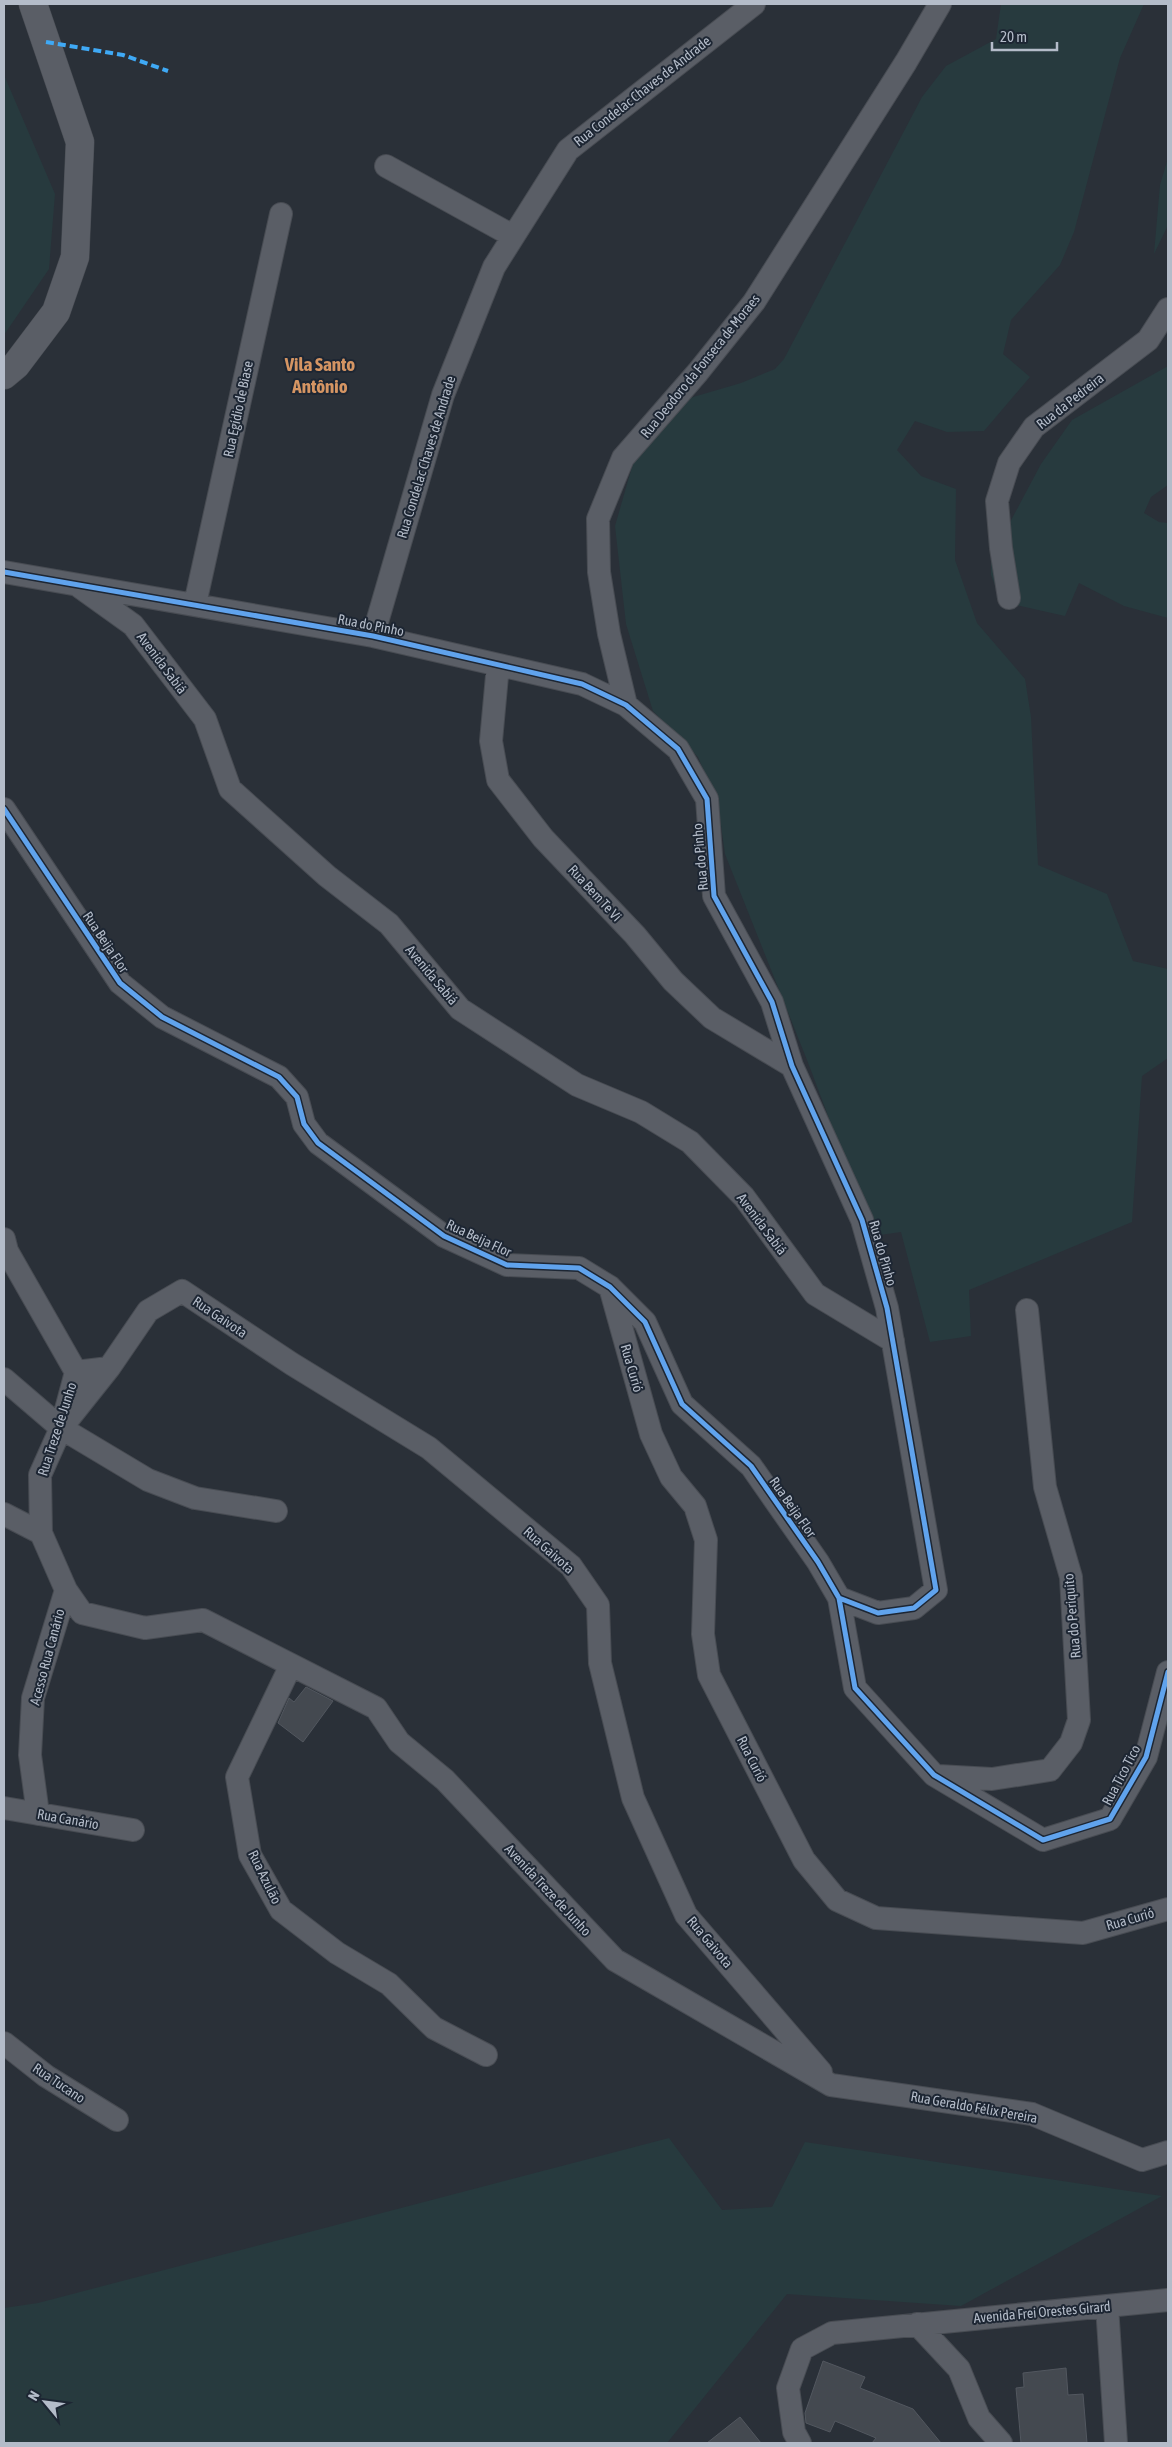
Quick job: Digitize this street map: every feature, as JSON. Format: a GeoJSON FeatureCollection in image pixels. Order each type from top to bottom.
{"type":"FeatureCollection","features":[{"type":"Feature","properties":{"kind":"street"},"geometry":{"type":"LineString","coordinates":[[4,375],[16,365],[56,312],[75,257],[80,142],[33,4]]}},
{"type":"Feature","properties":{"kind":"street","name":"Rua Condelac Chaves de Andrade"},"geometry":{"type":"LineString","coordinates":[[373,636],[443,395],[494,267],[568,150],[754,4]]}},
{"type":"Feature","properties":{"kind":"street","name":"Rua Deodoro da Fonseca de Moraes"},"geometry":{"type":"LineString","coordinates":[[626,705],[609,634],[599,572],[598,519],[623,458],[698,372],[754,302],[906,62],[940,4]]}},
{"type":"Feature","properties":{"kind":"street"},"geometry":{"type":"LineString","coordinates":[[386,166],[513,236]]}},
{"type":"Feature","properties":{"kind":"street","name":"Rua Egídio de Biase"},"geometry":{"type":"LineString","coordinates":[[195,604],[281,214]]}},
{"type":"Feature","properties":{"kind":"street","name":"Rua da Pedreira"},"geometry":{"type":"LineString","coordinates":[[1010,598],[1001,548],[996,501],[1009,463],[1034,427],[1148,340],[1168,309]]}},
{"type":"Feature","properties":{"kind":"street","name":"Rua do Pinho"},"geometry":{"type":"LineString","coordinates":[[4,572],[373,636],[582,684],[626,705],[678,749],[707,799],[714,896],[772,1002],[792,1066],[862,1220],[887,1308],[936,1590],[914,1608],[878,1613],[839,1598]]}},
{"type":"Feature","properties":{"kind":"street","name":"Avenida Sabiá"},"geometry":{"type":"LineString","coordinates":[[76,584],[133,625],[205,719],[230,789],[327,876],[389,924],[460,1009],[577,1085],[641,1112],[690,1142],[744,1197],[815,1294],[893,1341]]}},
{"type":"Feature","properties":{"kind":"street","name":"Rua Bem Te Vi"},"geometry":{"type":"LineString","coordinates":[[498,665],[491,741],[498,780],[543,838],[635,935],[673,981],[712,1018],[792,1066]]}},
{"type":"Feature","properties":{"kind":"street","name":"Rua Beija Flor"},"geometry":{"type":"LineString","coordinates":[[4,809],[120,983],[162,1017],[278,1077],[297,1097],[304,1124],[318,1143],[444,1236],[507,1265],[579,1268],[610,1286],[645,1322],[682,1404],[751,1466],[818,1562],[839,1598],[854,1688],[934,1776],[1043,1840]]}},
{"type":"Feature","properties":{"kind":"street"},"geometry":{"type":"LineString","coordinates":[[4,1240],[6,1250],[76,1372],[109,1368]]}},
{"type":"Feature","properties":{"kind":"street","name":"Rua Curió"},"geometry":{"type":"LineString","coordinates":[[610,1286],[651,1434],[671,1477],[695,1506],[706,1540],[703,1634],[708,1675],[804,1860],[837,1900],[876,1918],[1083,1933],[1168,1908]]}},
{"type":"Feature","properties":{"kind":"street","name":"Rua Gaivota"},"geometry":{"type":"LineString","coordinates":[[109,1368],[148,1311],[182,1291],[292,1364],[429,1448],[570,1566],[598,1605],[600,1663],[633,1798],[686,1915],[831,2085]]}},
{"type":"Feature","properties":{"kind":"street","name":"Rua do Periquito"},"geometry":{"type":"LineString","coordinates":[[934,1776],[992,1779],[1050,1770],[1072,1743],[1079,1720],[1071,1577],[1045,1487],[1027,1310]]}},
{"type":"Feature","properties":{"kind":"street"},"geometry":{"type":"LineString","coordinates":[[60,1428],[109,1368]]}},
{"type":"Feature","properties":{"kind":"street","name":"Rua Treze de Junho"},"geometry":{"type":"LineString","coordinates":[[76,1372],[60,1428],[40,1476],[41,1533],[66,1590],[82,1613],[146,1628],[203,1620],[291,1665]]}},
{"type":"Feature","properties":{"kind":"street"},"geometry":{"type":"LineString","coordinates":[[4,1379],[60,1428],[148,1480],[195,1498],[276,1511]]}},
{"type":"Feature","properties":{"kind":"street"},"geometry":{"type":"LineString","coordinates":[[4,1514],[41,1533]]}},
{"type":"Feature","properties":{"kind":"street","name":"Acesso Rua Canário"},"geometry":{"type":"LineString","coordinates":[[38,1814],[30,1755],[34,1698],[66,1590]]}},
{"type":"Feature","properties":{"kind":"street","name":"Avenida Treze de Junho"},"geometry":{"type":"LineString","coordinates":[[291,1665],[376,1708],[399,1742],[445,1780],[614,1960],[831,2085]]}},
{"type":"Feature","properties":{"kind":"street","name":"Rua Azulão"},"geometry":{"type":"LineString","coordinates":[[291,1665],[237,1777],[250,1855],[281,1910],[337,1953],[390,1984],[434,2028],[486,2055]]}},
{"type":"Feature","properties":{"kind":"street","name":"Rua Tico Tico"},"geometry":{"type":"LineString","coordinates":[[1043,1840],[1110,1819],[1146,1757],[1168,1672]]}},
{"type":"Feature","properties":{"kind":"street","name":"Rua Canário"},"geometry":{"type":"LineString","coordinates":[[4,1808],[133,1830]]}},
{"type":"Feature","properties":{"kind":"street","name":"Rua Tucano"},"geometry":{"type":"LineString","coordinates":[[4,2043],[46,2076],[117,2120]]}},
{"type":"Feature","properties":{"kind":"street","name":"Rua Geraldo Félix Pereira"},"geometry":{"type":"LineString","coordinates":[[831,2085],[1032,2114],[1142,2160],[1168,2152]]}},
{"type":"Feature","properties":{"kind":"street","name":"Avenida Frei Orestes Girard"},"geometry":{"type":"LineString","coordinates":[[800,2443],[794,2432],[788,2388],[802,2349],[832,2333],[1168,2300]]}},
{"type":"Feature","properties":{"kind":"street"},"geometry":{"type":"LineString","coordinates":[[1108,2306],[1116,2443]]}},
{"type":"Feature","properties":{"kind":"street"},"geometry":{"type":"LineString","coordinates":[[916,2324],[959,2369],[979,2418],[1001,2443]]}},
{"type":"Feature","properties":{"kind":"green space"},"geometry":{"type":"Polygon","coordinates":[[[1001,4],[1144,4],[1120,58],[1074,232],[1060,265],[1011,320],[1003,354],[1030,377],[984,431],[947,432],[915,421],[897,450],[921,476],[956,489],[955,560],[977,623],[1025,679],[1031,717],[1038,865],[1107,894],[1133,961],[1168,969],[1168,1058],[1142,1076],[1132,1222],[969,1290],[971,1336],[930,1342],[901,1232],[873,1236],[809,1065],[725,854],[718,804],[698,757],[653,711],[626,624],[615,526],[634,460],[683,400],[741,383],[775,369],[784,359],[922,97],[946,66],[996,39],[1001,4]]]}},
{"type":"Feature","properties":{"kind":"green space"},"geometry":{"type":"Polygon","coordinates":[[[4,75],[55,194],[49,269],[4,335],[4,75]]]}},
{"type":"Feature","properties":{"kind":"green space"},"geometry":{"type":"Polygon","coordinates":[[[1168,158],[1168,225],[1154,254],[1160,185],[1168,158]]]}},
{"type":"Feature","properties":{"kind":"green space"},"geometry":{"type":"Polygon","coordinates":[[[1168,366],[1168,485],[1151,497],[1144,513],[1159,522],[1168,523],[1168,618],[1124,606],[1079,583],[1065,616],[1012,604],[998,593],[991,575],[991,558],[1041,464],[1072,420],[1168,366]]]}},
{"type":"Feature","properties":{"kind":"green space"},"geometry":{"type":"Polygon","coordinates":[[[669,2138],[722,2210],[772,2207],[805,2142],[1162,2196],[961,2306],[787,2294],[667,2443],[4,2443],[4,2308],[38,2303],[669,2138]]]}},
{"type":"Feature","properties":{"kind":"building"},"geometry":{"type":"Polygon","coordinates":[[[306,1687],[333,1701],[303,1742],[278,1723],[289,1698],[294,1702],[306,1687]]]}},
{"type":"Feature","properties":{"kind":"building"},"geometry":{"type":"Polygon","coordinates":[[[823,2361],[865,2377],[860,2388],[913,2409],[941,2443],[872,2443],[876,2438],[835,2421],[830,2432],[806,2423],[805,2413],[823,2361]]]}},
{"type":"Feature","properties":{"kind":"building"},"geometry":{"type":"Polygon","coordinates":[[[1066,2368],[1068,2395],[1083,2394],[1087,2443],[1021,2443],[1016,2388],[1024,2387],[1023,2373],[1066,2368]]]}},
{"type":"Feature","properties":{"kind":"building"},"geometry":{"type":"Polygon","coordinates":[[[740,2417],[761,2443],[707,2443],[740,2417]]]}},
{"type":"Feature","properties":{"kind":"marked path"},"geometry":{"type":"LineString","coordinates":[[46,42],[123,55],[168,71]]}},
{"type":"Feature","properties":{"kind":"cycle path"},"geometry":{"type":"LineString","coordinates":[[4,572],[373,636],[582,684],[626,705],[678,749],[707,799],[714,896],[772,1002],[792,1066],[862,1220],[887,1308],[936,1590],[914,1608],[878,1613],[839,1598]]}},
{"type":"Feature","properties":{"kind":"cycle path"},"geometry":{"type":"LineString","coordinates":[[4,809],[120,983],[162,1017],[279,1077],[297,1097],[304,1124],[318,1143],[444,1236],[507,1265],[579,1268],[610,1287],[645,1322],[682,1404],[751,1466],[818,1562],[839,1598],[855,1688],[934,1775],[1043,1840],[1110,1819],[1146,1757],[1168,1672]]}},
{"type":"Feature","properties":{"kind":"district","name":"Vila Santo Antônio"},"geometry":{"type":"Point","coordinates":[320,375]}}]}
